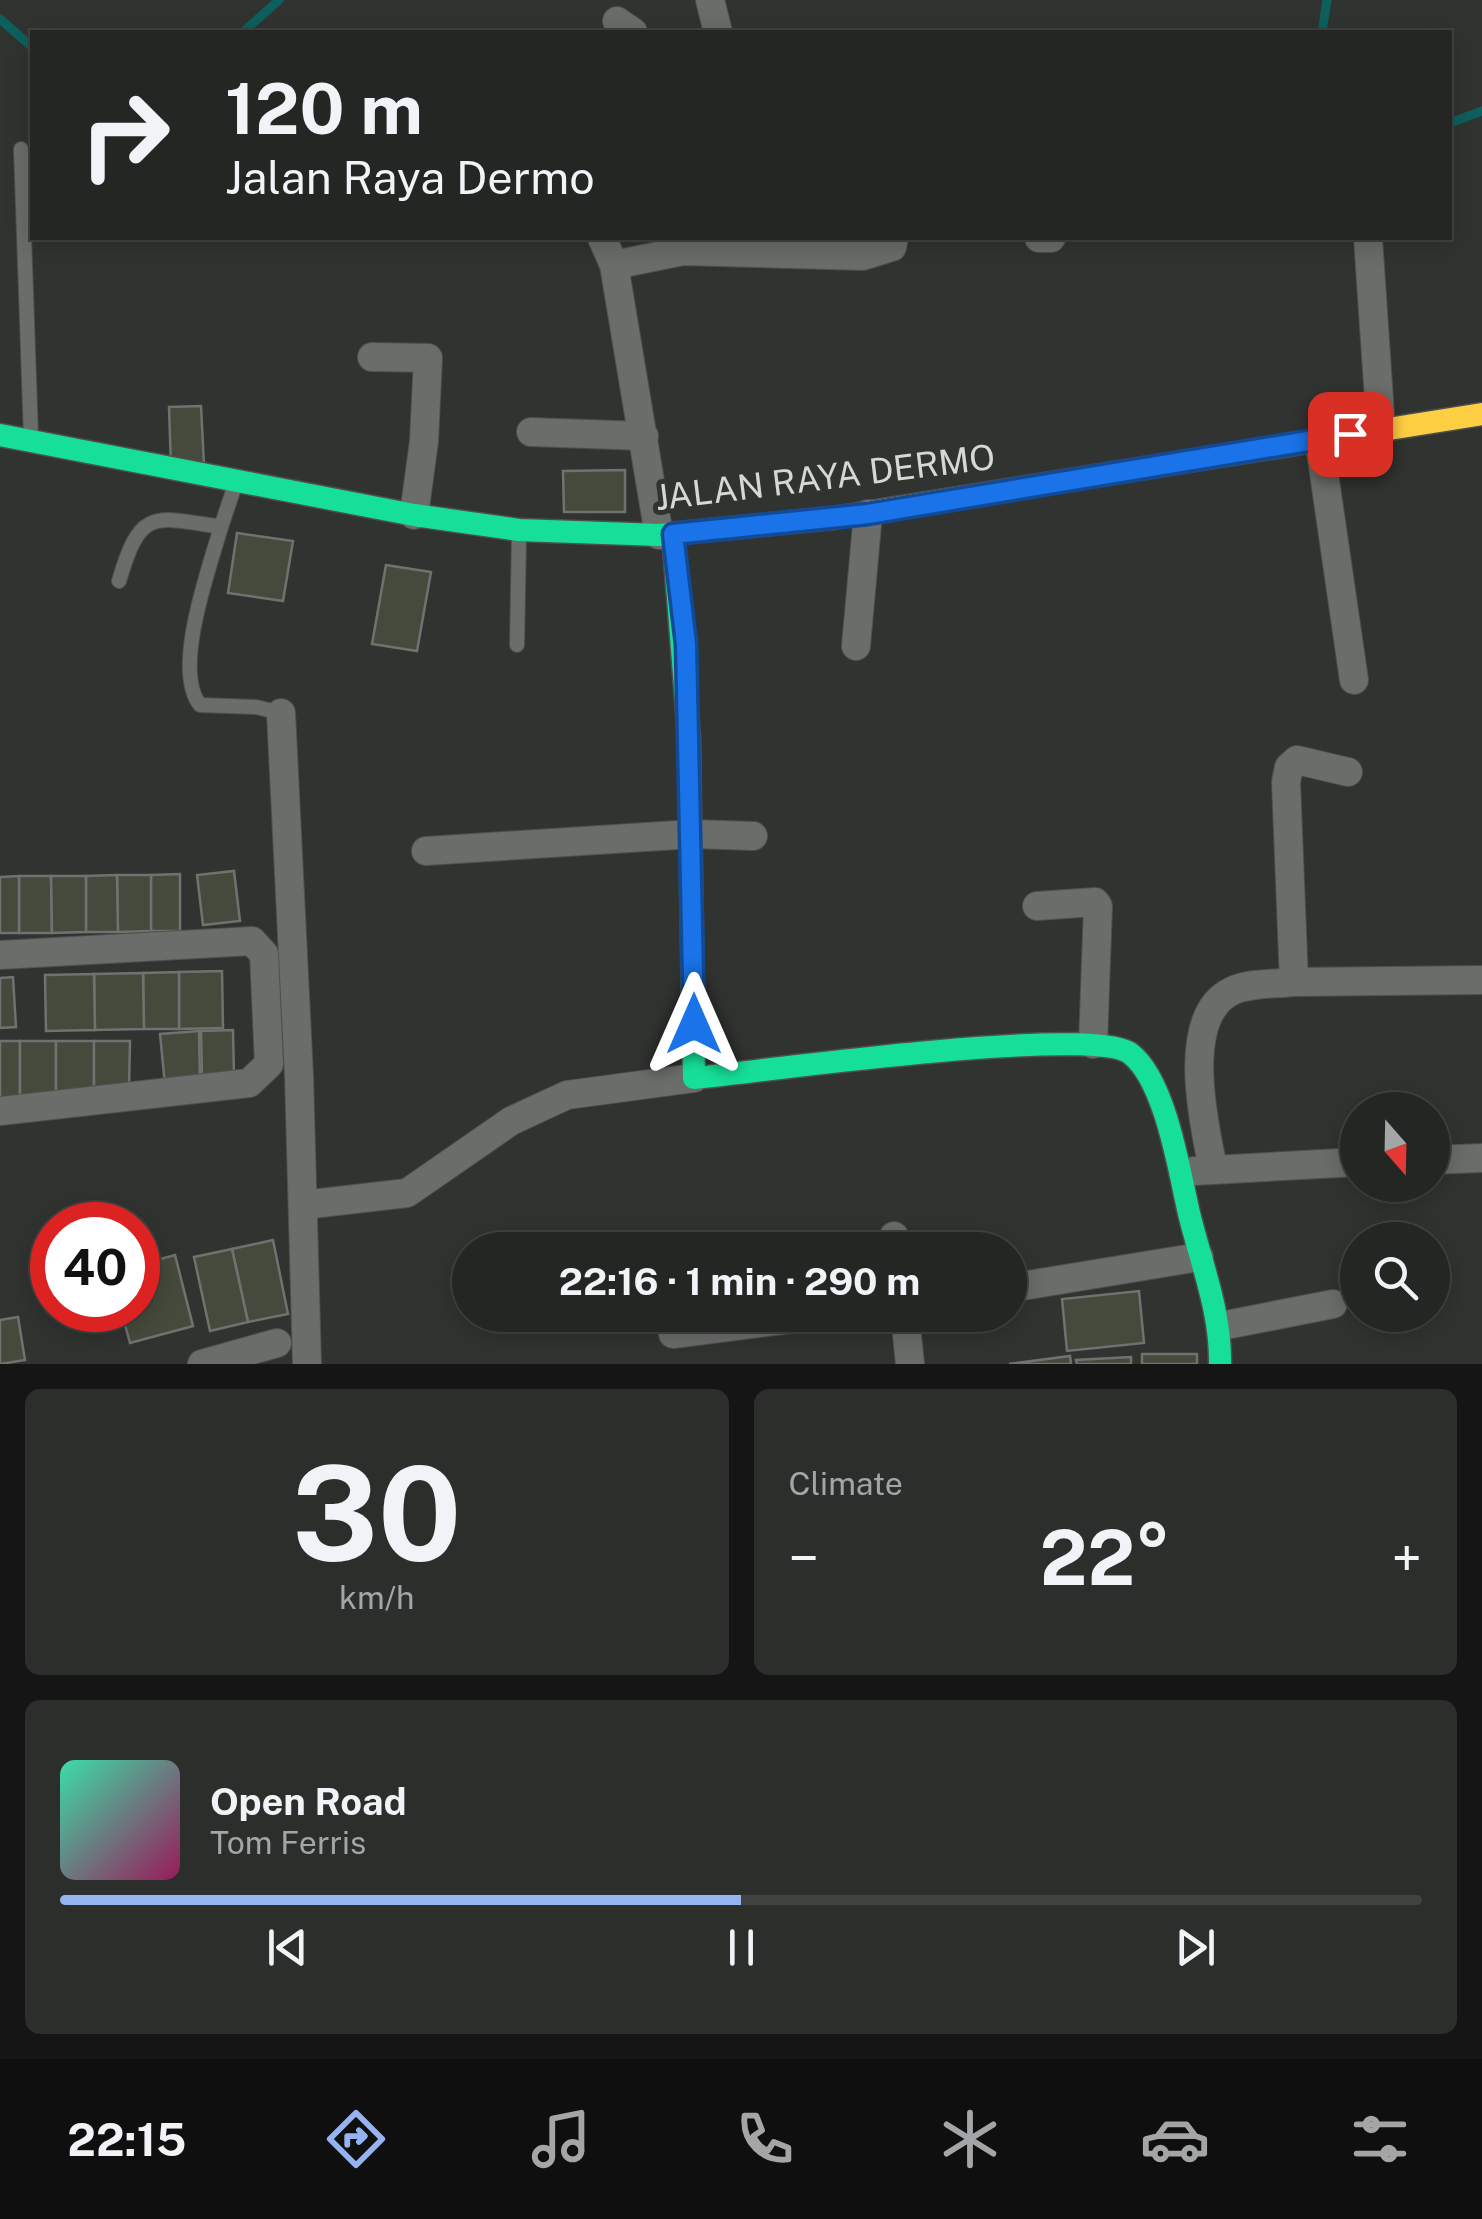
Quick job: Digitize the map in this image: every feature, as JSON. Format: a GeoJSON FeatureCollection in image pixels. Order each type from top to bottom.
{"type":"FeatureCollection","features":[{"type":"Feature","properties":{"kind":"street"},"geometry":{"type":"LineString","coordinates":[[710,0],[718,30]]}},
{"type":"Feature","properties":{"kind":"street"},"geometry":{"type":"LineString","coordinates":[[603,240],[614,266],[686,644],[694,834],[694,1078]]}},
{"type":"Feature","properties":{"kind":"street"},"geometry":{"type":"LineString","coordinates":[[614,266],[682,244],[863,256],[881,254],[892,247],[894,240]]}},
{"type":"Feature","properties":{"kind":"street"},"geometry":{"type":"LineString","coordinates":[[1368,240],[1381,429]]}},
{"type":"Feature","properties":{"kind":"street"},"geometry":{"type":"LineString","coordinates":[[372,356],[428,358],[424,441],[414,515]]}},
{"type":"Feature","properties":{"kind":"street","name":"JALAN RAYA DERMO"},"geometry":{"type":"LineString","coordinates":[[0,435],[235,484],[414,515],[519,530],[666,534],[868,514],[1482,414]]}},
{"type":"Feature","properties":{"kind":"street"},"geometry":{"type":"LineString","coordinates":[[531,432],[644,436]]}},
{"type":"Feature","properties":{"kind":"street"},"geometry":{"type":"LineString","coordinates":[[1318,439],[1354,680]]}},
{"type":"Feature","properties":{"kind":"street"},"geometry":{"type":"LineString","coordinates":[[856,646],[868,514]]}},
{"type":"Feature","properties":{"kind":"street"},"geometry":{"type":"LineString","coordinates":[[282,713],[307,1364]]}},
{"type":"Feature","properties":{"kind":"street"},"geometry":{"type":"LineString","coordinates":[[1294,982],[1286,782],[1289,766],[1297,760],[1307,761],[1348,772]]}},
{"type":"Feature","properties":{"kind":"street"},"geometry":{"type":"LineString","coordinates":[[426,851],[694,834],[753,836]]}},
{"type":"Feature","properties":{"kind":"street"},"geometry":{"type":"LineString","coordinates":[[1037,906],[1095,902],[1098,906],[1093,1044]]}},
{"type":"Feature","properties":{"kind":"street"},"geometry":{"type":"LineString","coordinates":[[0,955],[252,941],[264,954],[269,1064],[249,1083],[0,1111]]}},
{"type":"Feature","properties":{"kind":"street"},"geometry":{"type":"LineString","coordinates":[[1220,1364],[1221,1326],[1198,1257],[1197,1171],[1204,1025],[1218,1002],[1232,990],[1294,982],[1482,980]]}},
{"type":"Feature","properties":{"kind":"street"},"geometry":{"type":"LineString","coordinates":[[303,1205],[407,1193],[511,1122],[567,1095],[694,1078],[1014,1046],[1093,1044],[1124,1052],[1149,1079],[1197,1171]]}},
{"type":"Feature","properties":{"kind":"street"},"geometry":{"type":"LineString","coordinates":[[1450,1159],[1482,1158]]}},
{"type":"Feature","properties":{"kind":"street"},"geometry":{"type":"LineString","coordinates":[[1197,1171],[1340,1163]]}},
{"type":"Feature","properties":{"kind":"street"},"geometry":{"type":"LineString","coordinates":[[1027,1285],[1198,1257]]}},
{"type":"Feature","properties":{"kind":"street"},"geometry":{"type":"LineString","coordinates":[[1221,1326],[1332,1304]]}},
{"type":"Feature","properties":{"kind":"street"},"geometry":{"type":"LineString","coordinates":[[674,1334],[690,1332]]}},
{"type":"Feature","properties":{"kind":"street"},"geometry":{"type":"LineString","coordinates":[[906,1332],[910,1364]]}},
{"type":"Feature","properties":{"kind":"street"},"geometry":{"type":"LineString","coordinates":[[211,1363],[277,1343]]}},
{"type":"Feature","properties":{"kind":"lane"},"geometry":{"type":"LineString","coordinates":[[21,149],[31,442]]}},
{"type":"Feature","properties":{"kind":"lane"},"geometry":{"type":"LineString","coordinates":[[235,484],[220,527],[190,656],[191,694],[200,706],[256,707],[282,713]]}},
{"type":"Feature","properties":{"kind":"lane"},"geometry":{"type":"LineString","coordinates":[[119,581],[132,537],[140,528],[164,521],[220,527]]}},
{"type":"Feature","properties":{"kind":"lane"},"geometry":{"type":"LineString","coordinates":[[517,645],[519,530]]}},
{"type":"Feature","properties":{"kind":"building"},"geometry":{"type":"Polygon","coordinates":[[[201,406],[204,465],[171,467],[169,407],[201,406]]]}},
{"type":"Feature","properties":{"kind":"building"},"geometry":{"type":"Polygon","coordinates":[[[625,470],[625,512],[564,512],[563,471],[625,470]]]}},
{"type":"Feature","properties":{"kind":"building"},"geometry":{"type":"Polygon","coordinates":[[[237,533],[293,541],[283,601],[228,593],[237,533]]]}},
{"type":"Feature","properties":{"kind":"building"},"geometry":{"type":"Polygon","coordinates":[[[386,565],[431,572],[417,651],[372,644],[386,565]]]}},
{"type":"Feature","properties":{"kind":"building"},"geometry":{"type":"Polygon","coordinates":[[[234,871],[240,921],[203,925],[197,875],[234,871]]]}},
{"type":"Feature","properties":{"kind":"building"},"geometry":{"type":"Polygon","coordinates":[[[180,874],[180,931],[151,931],[151,875],[180,874]]]}},
{"type":"Feature","properties":{"kind":"building"},"geometry":{"type":"Polygon","coordinates":[[[117,875],[151,875],[151,931],[118,932],[117,875]]]}},
{"type":"Feature","properties":{"kind":"building"},"geometry":{"type":"Polygon","coordinates":[[[117,875],[118,932],[86,932],[86,876],[117,875]]]}},
{"type":"Feature","properties":{"kind":"building"},"geometry":{"type":"Polygon","coordinates":[[[19,876],[51,876],[52,933],[19,933],[19,876]]]}},
{"type":"Feature","properties":{"kind":"building"},"geometry":{"type":"Polygon","coordinates":[[[19,876],[19,933],[0,933],[0,877],[19,876]]]}},
{"type":"Feature","properties":{"kind":"building"},"geometry":{"type":"Polygon","coordinates":[[[51,876],[86,876],[86,932],[52,933],[51,876]]]}},
{"type":"Feature","properties":{"kind":"building"},"geometry":{"type":"Polygon","coordinates":[[[222,971],[223,1028],[179,1029],[179,972],[222,971]]]}},
{"type":"Feature","properties":{"kind":"building"},"geometry":{"type":"Polygon","coordinates":[[[179,972],[179,1029],[144,1029],[143,973],[179,972]]]}},
{"type":"Feature","properties":{"kind":"building"},"geometry":{"type":"Polygon","coordinates":[[[143,973],[144,1029],[95,1030],[94,974],[143,973]]]}},
{"type":"Feature","properties":{"kind":"building"},"geometry":{"type":"Polygon","coordinates":[[[94,974],[95,1030],[46,1031],[45,975],[94,974]]]}},
{"type":"Feature","properties":{"kind":"building"},"geometry":{"type":"Polygon","coordinates":[[[13,977],[16,1027],[0,1028],[0,978],[13,977]]]}},
{"type":"Feature","properties":{"kind":"building"},"geometry":{"type":"Polygon","coordinates":[[[233,1030],[234,1076],[202,1076],[201,1031],[233,1030]]]}},
{"type":"Feature","properties":{"kind":"building"},"geometry":{"type":"Polygon","coordinates":[[[199,1031],[200,1083],[165,1085],[160,1034],[199,1031]]]}},
{"type":"Feature","properties":{"kind":"building"},"geometry":{"type":"Polygon","coordinates":[[[0,1041],[20,1041],[20,1099],[0,1099],[0,1041]]]}},
{"type":"Feature","properties":{"kind":"building"},"geometry":{"type":"Polygon","coordinates":[[[20,1041],[56,1041],[56,1099],[20,1099],[20,1041]]]}},
{"type":"Feature","properties":{"kind":"building"},"geometry":{"type":"Polygon","coordinates":[[[56,1041],[94,1041],[94,1099],[56,1099],[56,1041]]]}},
{"type":"Feature","properties":{"kind":"building"},"geometry":{"type":"Polygon","coordinates":[[[94,1041],[130,1041],[129,1090],[94,1099],[94,1041]]]}},
{"type":"Feature","properties":{"kind":"building"},"geometry":{"type":"Polygon","coordinates":[[[273,1240],[288,1314],[248,1322],[232,1249],[273,1240]]]}},
{"type":"Feature","properties":{"kind":"building"},"geometry":{"type":"Polygon","coordinates":[[[232,1249],[248,1322],[210,1331],[194,1257],[232,1249]]]}},
{"type":"Feature","properties":{"kind":"building"},"geometry":{"type":"Polygon","coordinates":[[[175,1255],[193,1326],[130,1343],[127,1332],[160,1332],[160,1259],[175,1255]]]}},
{"type":"Feature","properties":{"kind":"building"},"geometry":{"type":"Polygon","coordinates":[[[1139,1291],[1144,1343],[1067,1351],[1062,1299],[1139,1291]]]}},
{"type":"Feature","properties":{"kind":"building"},"geometry":{"type":"Polygon","coordinates":[[[18,1317],[25,1360],[0,1364],[0,1320],[18,1317]]]}},
{"type":"Feature","properties":{"kind":"building"},"geometry":{"type":"Polygon","coordinates":[[[1142,1354],[1197,1354],[1197,1364],[1142,1364],[1142,1354]]]}},
{"type":"Feature","properties":{"kind":"building"},"geometry":{"type":"Polygon","coordinates":[[[1070,1356],[1071,1364],[1009,1364],[1070,1356]]]}},
{"type":"Feature","properties":{"kind":"building"},"geometry":{"type":"Polygon","coordinates":[[[1131,1357],[1131,1364],[1077,1364],[1076,1360],[1131,1357]]]}},
{"type":"Feature","properties":{"kind":"waterway"},"geometry":{"type":"LineString","coordinates":[[245,30],[279,0]]}},
{"type":"Feature","properties":{"kind":"waterway"},"geometry":{"type":"LineString","coordinates":[[1322,30],[1327,0]]}},
{"type":"Feature","properties":{"kind":"waterway"},"geometry":{"type":"LineString","coordinates":[[0,19],[30,45]]}},
{"type":"Feature","properties":{"kind":"waterway"},"geometry":{"type":"LineString","coordinates":[[1452,122],[1482,111]]}},
{"type":"Feature","properties":{"kind":"traffic: fast"},"geometry":{"type":"LineString","coordinates":[[0,435],[414,515],[519,530],[659,535],[833,518]]}},
{"type":"Feature","properties":{"kind":"traffic: fast"},"geometry":{"type":"LineString","coordinates":[[673,534],[689,738],[694,1078],[994,1047],[1104,1046],[1131,1054],[1153,1084],[1169,1127],[1213,1305],[1220,1364]]}},
{"type":"Feature","properties":{"kind":"traffic: slow"},"geometry":{"type":"LineString","coordinates":[[833,518],[1482,414]]}},
{"type":"Feature","properties":{"kind":"route"},"geometry":{"type":"LineString","coordinates":[[694,1024],[694,834],[686,644],[673,534],[868,514],[1350,434]]}}]}
